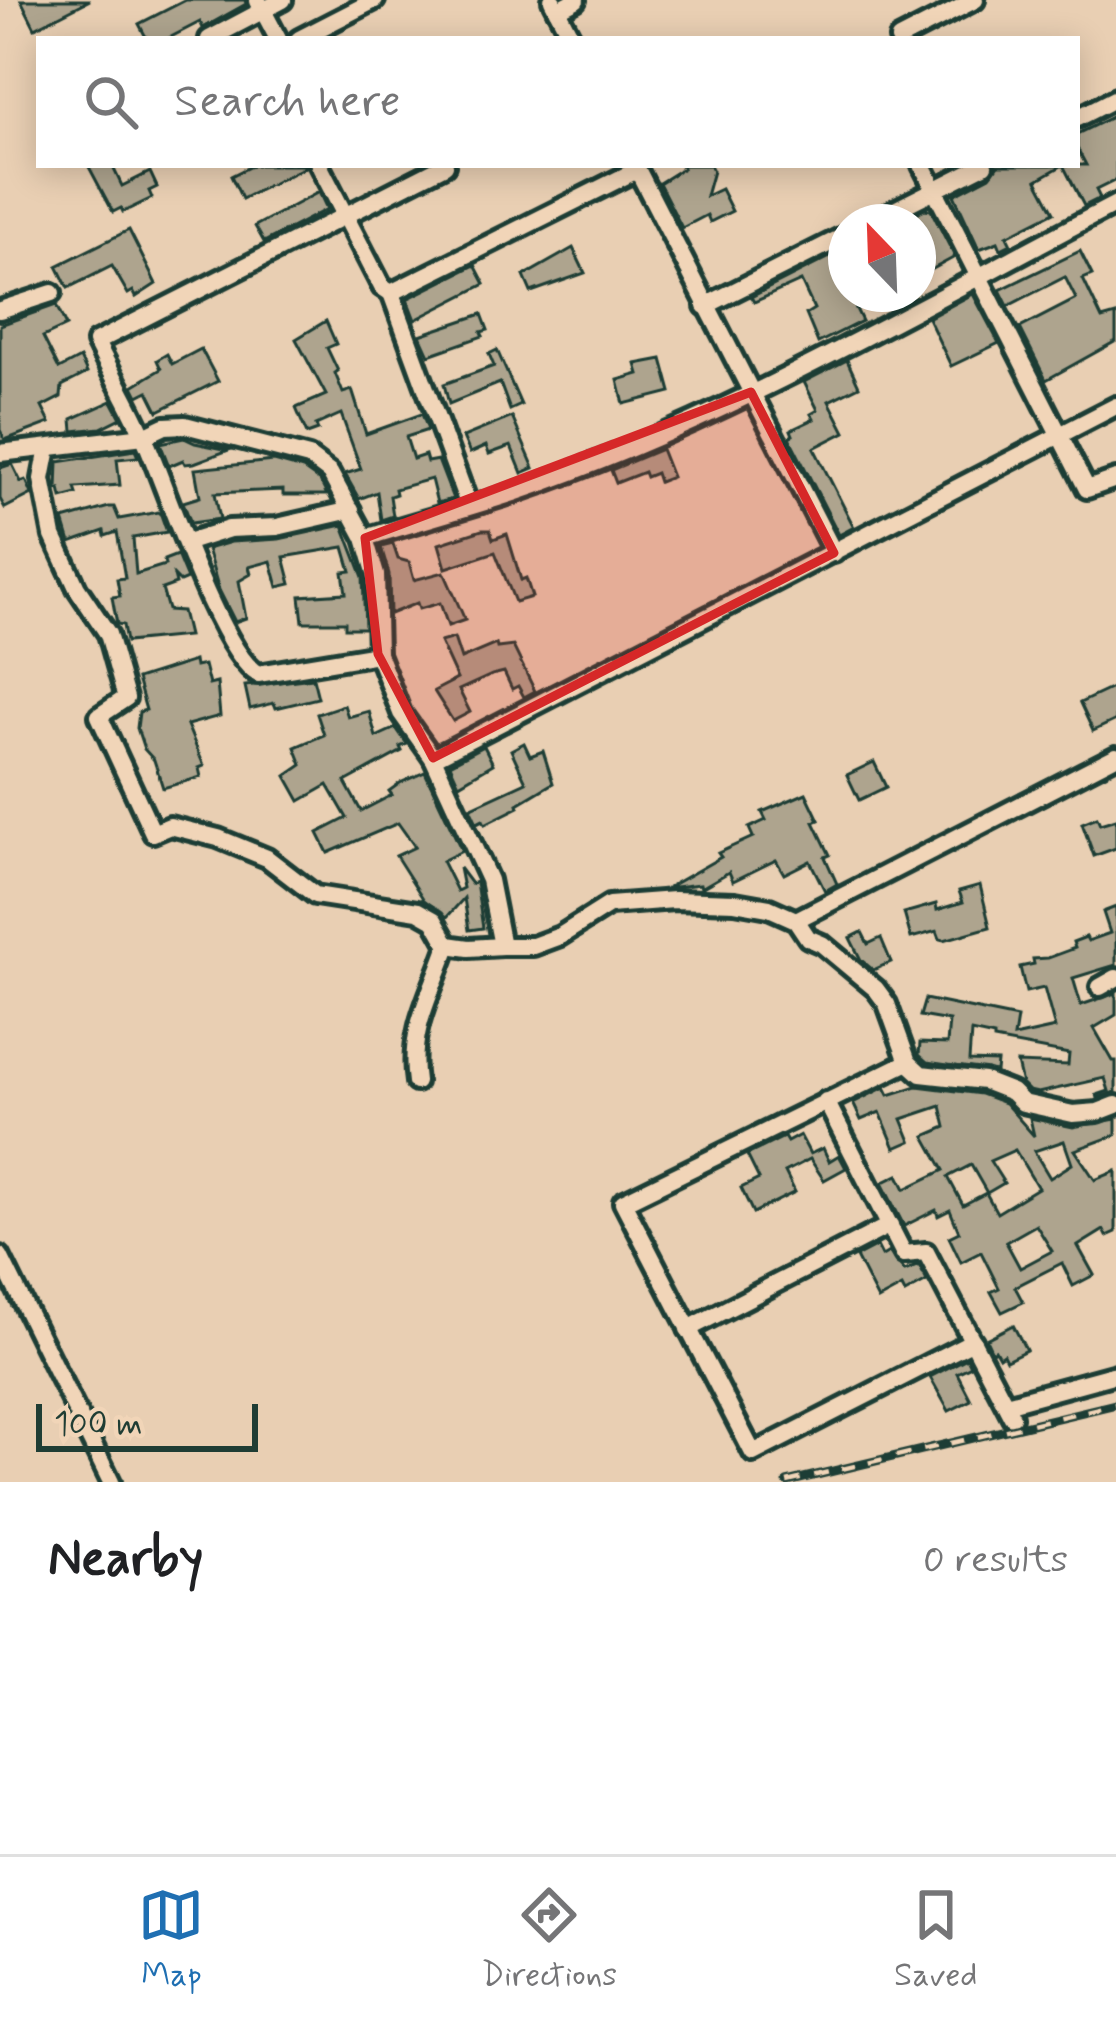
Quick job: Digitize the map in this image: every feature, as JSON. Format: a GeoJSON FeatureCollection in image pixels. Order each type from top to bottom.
{"type":"FeatureCollection","features":[{"type":"Feature","properties":{"kind":"street"},"geometry":{"type":"LineString","coordinates":[[214,36],[260,5],[283,0]]}},
{"type":"Feature","properties":{"kind":"street"},"geometry":{"type":"LineString","coordinates":[[305,36],[375,0]]}},
{"type":"Feature","properties":{"kind":"street"},"geometry":{"type":"LineString","coordinates":[[570,36],[554,5],[576,0]]}},
{"type":"Feature","properties":{"kind":"street"},"geometry":{"type":"LineString","coordinates":[[905,36],[976,0]]}},
{"type":"Feature","properties":{"kind":"street"},"geometry":{"type":"LineString","coordinates":[[260,5],[276,36]]}},
{"type":"Feature","properties":{"kind":"street"},"geometry":{"type":"LineString","coordinates":[[1080,116],[1116,98]]}},
{"type":"Feature","properties":{"kind":"street"},"geometry":{"type":"LineString","coordinates":[[321,168],[382,287],[391,293],[470,506]]}},
{"type":"Feature","properties":{"kind":"street"},"geometry":{"type":"LineString","coordinates":[[378,654],[258,674],[245,667],[210,598],[144,436],[95,342],[439,168]]}},
{"type":"Feature","properties":{"kind":"street"},"geometry":{"type":"LineString","coordinates":[[391,293],[634,168]]}},
{"type":"Feature","properties":{"kind":"street"},"geometry":{"type":"LineString","coordinates":[[636,168],[834,553]]}},
{"type":"Feature","properties":{"kind":"street"},"geometry":{"type":"LineString","coordinates":[[924,168],[1087,489],[1116,479]]}},
{"type":"Feature","properties":{"kind":"street"},"geometry":{"type":"LineString","coordinates":[[907,204],[978,168]]}},
{"type":"Feature","properties":{"kind":"street"},"geometry":{"type":"LineString","coordinates":[[365,538],[560,474],[751,392],[1116,204]]}},
{"type":"Feature","properties":{"kind":"street"},"geometry":{"type":"LineString","coordinates":[[705,306],[828,244]]}},
{"type":"Feature","properties":{"kind":"street"},"geometry":{"type":"LineString","coordinates":[[0,310],[52,293]]}},
{"type":"Feature","properties":{"kind":"street"},"geometry":{"type":"LineString","coordinates":[[433,758],[1116,406]]}},
{"type":"Feature","properties":{"kind":"street"},"geometry":{"type":"LineString","coordinates":[[0,453],[144,436],[165,426],[185,425],[308,457],[330,473],[365,538],[376,574],[378,654],[401,712],[433,758],[489,880],[502,946]]}},
{"type":"Feature","properties":{"kind":"street"},"geometry":{"type":"LineString","coordinates":[[48,448],[42,479],[53,536],[77,588],[107,634],[126,698],[99,716],[153,833],[170,826],[218,838],[267,858],[315,895],[418,911],[434,920],[448,945],[469,949],[533,946],[560,936],[609,904],[674,900],[769,908],[796,920],[808,938],[822,944],[887,1004],[908,1062],[921,1074],[984,1081],[1023,1102],[1073,1114],[1116,1105]]}},
{"type":"Feature","properties":{"kind":"street"},"geometry":{"type":"LineString","coordinates":[[188,542],[229,529],[277,527],[350,510]]}},
{"type":"Feature","properties":{"kind":"street"},"geometry":{"type":"LineString","coordinates":[[796,920],[1116,756]]}},
{"type":"Feature","properties":{"kind":"street"},"geometry":{"type":"LineString","coordinates":[[416,1082],[416,1025],[448,945]]}},
{"type":"Feature","properties":{"kind":"street"},"geometry":{"type":"LineString","coordinates":[[908,1062],[623,1202],[753,1453],[973,1341]]}},
{"type":"Feature","properties":{"kind":"street"},"geometry":{"type":"LineString","coordinates":[[826,1101],[904,1254],[926,1252],[1009,1411],[1116,1374]]}},
{"type":"Feature","properties":{"kind":"street"},"geometry":{"type":"LineString","coordinates":[[688,1329],[890,1226]]}},
{"type":"Feature","properties":{"kind":"street"},"geometry":{"type":"LineString","coordinates":[[0,1256],[111,1482]]}},
{"type":"Feature","properties":{"kind":"highlighted area"},"geometry":{"type":"Polygon","coordinates":[[[751,392],[834,553],[433,758],[378,654],[365,538],[751,392]]]}},
{"type":"Feature","properties":{"kind":"building"},"geometry":{"type":"Polygon","coordinates":[[[21,0],[90,0],[35,28],[21,0]]]}},
{"type":"Feature","properties":{"kind":"building"},"geometry":{"type":"Polygon","coordinates":[[[186,0],[245,0],[246,4],[203,28],[200,22],[173,36],[145,36],[139,24],[186,0]]]}},
{"type":"Feature","properties":{"kind":"building"},"geometry":{"type":"Polygon","coordinates":[[[1116,115],[1116,180],[1096,190],[1100,198],[1084,206],[1065,168],[1086,165],[1080,154],[1080,133],[1116,115]]]}},
{"type":"Feature","properties":{"kind":"building"},"geometry":{"type":"Polygon","coordinates":[[[90,168],[113,168],[122,186],[150,172],[157,187],[149,191],[152,198],[113,212],[90,168]]]}},
{"type":"Feature","properties":{"kind":"building"},"geometry":{"type":"Polygon","coordinates":[[[247,168],[303,168],[242,199],[231,176],[247,168]]]}},
{"type":"Feature","properties":{"kind":"building"},"geometry":{"type":"Polygon","coordinates":[[[683,168],[712,168],[706,196],[721,189],[732,211],[710,222],[707,215],[682,228],[659,183],[683,168]]]}},
{"type":"Feature","properties":{"kind":"building"},"geometry":{"type":"Polygon","coordinates":[[[996,168],[1058,168],[1037,180],[1054,212],[1007,236],[1011,244],[1001,249],[998,242],[979,249],[954,195],[996,168]]]}},
{"type":"Feature","properties":{"kind":"building"},"geometry":{"type":"Polygon","coordinates":[[[319,192],[327,209],[264,242],[255,226],[319,192]]]}},
{"type":"Feature","properties":{"kind":"building"},"geometry":{"type":"Polygon","coordinates":[[[936,220],[955,257],[936,267],[936,220]]]}},
{"type":"Feature","properties":{"kind":"building"},"geometry":{"type":"Polygon","coordinates":[[[129,230],[156,284],[136,297],[133,291],[128,294],[112,266],[68,288],[57,266],[129,230]]]}},
{"type":"Feature","properties":{"kind":"building"},"geometry":{"type":"Polygon","coordinates":[[[573,248],[585,273],[531,292],[524,276],[573,248]]]}},
{"type":"Feature","properties":{"kind":"building"},"geometry":{"type":"Polygon","coordinates":[[[1080,251],[1092,275],[1083,279],[1102,319],[1116,315],[1116,341],[1046,380],[1020,328],[1076,299],[1065,277],[1008,306],[1000,290],[1080,251]]]}},
{"type":"Feature","properties":{"kind":"building"},"geometry":{"type":"Polygon","coordinates":[[[828,258],[828,312],[858,312],[862,321],[818,343],[806,314],[814,309],[801,281],[754,302],[751,297],[828,258]]]}},
{"type":"Feature","properties":{"kind":"building"},"geometry":{"type":"Polygon","coordinates":[[[475,265],[485,284],[415,320],[407,299],[475,265]]]}},
{"type":"Feature","properties":{"kind":"building"},"geometry":{"type":"Polygon","coordinates":[[[973,294],[999,343],[951,366],[928,318],[973,294]]]}},
{"type":"Feature","properties":{"kind":"building"},"geometry":{"type":"Polygon","coordinates":[[[56,305],[66,326],[43,337],[59,369],[80,358],[87,373],[62,386],[61,397],[42,407],[50,423],[5,440],[0,430],[0,325],[56,305]]]}},
{"type":"Feature","properties":{"kind":"building"},"geometry":{"type":"Polygon","coordinates":[[[482,314],[488,330],[481,332],[483,336],[429,355],[420,335],[482,314]]]}},
{"type":"Feature","properties":{"kind":"building"},"geometry":{"type":"Polygon","coordinates":[[[326,321],[336,344],[327,348],[335,373],[343,393],[352,390],[366,434],[422,414],[428,430],[406,437],[413,459],[425,455],[427,462],[438,460],[453,499],[437,503],[431,479],[395,489],[396,494],[390,496],[393,516],[381,520],[377,492],[359,499],[345,474],[361,469],[341,414],[307,434],[296,408],[326,395],[296,339],[326,321]]]}},
{"type":"Feature","properties":{"kind":"building"},"geometry":{"type":"Polygon","coordinates":[[[201,349],[218,381],[158,411],[148,391],[138,396],[133,386],[161,369],[157,360],[167,354],[172,364],[201,349]]]}},
{"type":"Feature","properties":{"kind":"building"},"geometry":{"type":"Polygon","coordinates":[[[497,350],[521,405],[510,410],[500,383],[449,404],[444,384],[494,366],[489,354],[497,350]]]}},
{"type":"Feature","properties":{"kind":"building"},"geometry":{"type":"Polygon","coordinates":[[[662,359],[671,392],[624,404],[618,380],[639,374],[636,364],[662,359]]]}},
{"type":"Feature","properties":{"kind":"building"},"geometry":{"type":"Polygon","coordinates":[[[847,360],[859,386],[829,401],[845,432],[814,448],[854,527],[839,535],[789,437],[791,430],[814,419],[811,414],[818,410],[804,382],[847,360]]]}},
{"type":"Feature","properties":{"kind":"building"},"geometry":{"type":"Polygon","coordinates":[[[112,401],[121,418],[101,428],[73,431],[72,419],[112,401]]]}},
{"type":"Feature","properties":{"kind":"building"},"geometry":{"type":"Polygon","coordinates":[[[512,417],[534,468],[522,473],[511,446],[489,454],[486,446],[470,453],[463,437],[512,417]]]}},
{"type":"Feature","properties":{"kind":"building"},"geometry":{"type":"Polygon","coordinates":[[[184,438],[229,450],[169,466],[160,443],[184,438]]]}},
{"type":"Feature","properties":{"kind":"building"},"geometry":{"type":"Polygon","coordinates":[[[661,449],[672,477],[659,482],[656,473],[646,477],[644,472],[616,483],[611,470],[661,449]]]}},
{"type":"Feature","properties":{"kind":"building"},"geometry":{"type":"Polygon","coordinates":[[[135,450],[138,457],[117,459],[120,485],[75,488],[77,494],[62,498],[57,490],[58,462],[135,450]]]}},
{"type":"Feature","properties":{"kind":"building"},"geometry":{"type":"Polygon","coordinates":[[[274,461],[303,469],[320,481],[327,495],[283,495],[283,490],[215,493],[220,519],[191,523],[183,502],[200,497],[195,469],[274,461]]]}},
{"type":"Feature","properties":{"kind":"building"},"geometry":{"type":"Polygon","coordinates":[[[12,464],[32,494],[5,508],[0,499],[0,468],[12,464]]]}},
{"type":"Feature","properties":{"kind":"building"},"geometry":{"type":"Polygon","coordinates":[[[114,507],[119,519],[161,515],[167,532],[133,538],[136,574],[165,565],[164,560],[177,555],[187,579],[180,582],[174,576],[176,584],[162,589],[168,610],[182,611],[188,636],[126,642],[112,597],[120,596],[117,579],[125,578],[117,532],[105,536],[104,531],[70,543],[63,520],[114,507]]]}},
{"type":"Feature","properties":{"kind":"building"},"geometry":{"type":"Polygon","coordinates":[[[343,525],[363,577],[365,628],[345,628],[345,622],[303,622],[300,596],[346,593],[343,572],[351,571],[344,547],[284,557],[291,584],[278,587],[271,561],[249,567],[251,574],[239,581],[246,618],[235,622],[207,549],[343,525]]]}},
{"type":"Feature","properties":{"kind":"building"},"geometry":{"type":"Polygon","coordinates":[[[490,530],[493,539],[507,534],[521,580],[526,578],[532,597],[515,602],[495,552],[446,568],[439,544],[490,530]]]}},
{"type":"Feature","properties":{"kind":"building"},"geometry":{"type":"Polygon","coordinates":[[[393,544],[398,559],[409,562],[414,580],[444,572],[465,620],[448,626],[440,603],[419,609],[417,603],[390,614],[389,574],[381,547],[393,544]]]}},
{"type":"Feature","properties":{"kind":"building"},"geometry":{"type":"Polygon","coordinates":[[[454,638],[461,659],[496,644],[497,648],[513,646],[535,691],[524,697],[518,686],[512,689],[504,672],[492,675],[459,690],[470,712],[453,721],[434,691],[457,679],[440,642],[454,638]]]}},
{"type":"Feature","properties":{"kind":"building"},"geometry":{"type":"Polygon","coordinates":[[[194,661],[195,667],[204,665],[209,685],[217,683],[220,716],[187,725],[204,766],[199,768],[201,777],[163,788],[137,728],[139,712],[146,710],[137,679],[194,661]]]}},
{"type":"Feature","properties":{"kind":"building"},"geometry":{"type":"Polygon","coordinates":[[[313,678],[318,698],[250,709],[245,686],[313,678]]]}},
{"type":"Feature","properties":{"kind":"building"},"geometry":{"type":"Polygon","coordinates":[[[1116,686],[1116,720],[1093,731],[1080,703],[1116,686]]]}},
{"type":"Feature","properties":{"kind":"building"},"geometry":{"type":"Polygon","coordinates":[[[344,705],[348,717],[369,711],[376,737],[396,728],[407,744],[345,782],[361,811],[392,795],[389,791],[400,783],[425,772],[462,851],[442,861],[457,891],[463,888],[459,868],[471,884],[476,882],[483,928],[469,930],[464,898],[447,917],[424,900],[396,856],[415,847],[398,823],[328,853],[318,833],[347,818],[328,785],[300,801],[286,776],[302,765],[295,747],[324,735],[317,714],[344,705]]]}},
{"type":"Feature","properties":{"kind":"building"},"geometry":{"type":"Polygon","coordinates":[[[524,743],[530,756],[543,751],[553,783],[519,807],[485,824],[483,820],[477,823],[470,808],[526,782],[511,750],[524,743]]]}},
{"type":"Feature","properties":{"kind":"building"},"geometry":{"type":"Polygon","coordinates":[[[484,746],[493,764],[459,784],[450,764],[484,746]]]}},
{"type":"Feature","properties":{"kind":"building"},"geometry":{"type":"Polygon","coordinates":[[[874,762],[886,787],[859,800],[847,775],[874,762]]]}},
{"type":"Feature","properties":{"kind":"building"},"geometry":{"type":"Polygon","coordinates":[[[806,793],[837,884],[825,891],[810,861],[784,874],[776,860],[733,881],[729,872],[701,888],[700,884],[667,888],[721,857],[718,853],[753,837],[749,828],[766,820],[762,812],[806,793]]]}},
{"type":"Feature","properties":{"kind":"building"},"geometry":{"type":"Polygon","coordinates":[[[1097,817],[1100,824],[1116,819],[1116,848],[1094,856],[1082,823],[1097,817]]]}},
{"type":"Feature","properties":{"kind":"building"},"geometry":{"type":"Polygon","coordinates":[[[980,885],[990,927],[944,940],[937,931],[911,938],[904,913],[963,902],[959,891],[980,885]]]}},
{"type":"Feature","properties":{"kind":"building"},"geometry":{"type":"Polygon","coordinates":[[[1116,907],[1116,965],[1073,978],[1081,1005],[1116,993],[1116,1015],[1094,1028],[1116,1061],[1116,1092],[1098,1098],[1109,1091],[1105,1078],[1029,1091],[1022,1084],[1017,1063],[1068,1065],[1069,1054],[971,1032],[969,1061],[997,1062],[996,1072],[927,1062],[919,1055],[920,1043],[947,1044],[949,1021],[920,1016],[925,999],[1017,1018],[1014,1037],[1055,1028],[1044,988],[1026,992],[1020,967],[1075,948],[1073,942],[1086,937],[1088,941],[1110,933],[1103,912],[1116,907]]]}},
{"type":"Feature","properties":{"kind":"building"},"geometry":{"type":"Polygon","coordinates":[[[862,932],[868,944],[881,938],[891,962],[873,970],[861,960],[850,938],[862,932]]]}},
{"type":"Feature","properties":{"kind":"building"},"geometry":{"type":"Polygon","coordinates":[[[917,1086],[981,1094],[1005,1103],[1034,1136],[1030,1118],[1073,1127],[1116,1119],[1116,1135],[1075,1150],[1095,1180],[1116,1171],[1116,1232],[1107,1236],[1104,1230],[1078,1246],[1094,1275],[1073,1286],[1062,1263],[1015,1287],[1023,1302],[1002,1312],[991,1292],[999,1288],[981,1252],[961,1262],[949,1237],[959,1232],[950,1210],[938,1216],[936,1210],[904,1226],[882,1183],[898,1175],[905,1189],[944,1170],[925,1136],[946,1127],[941,1106],[902,1119],[911,1141],[895,1148],[880,1112],[861,1120],[853,1103],[885,1087],[889,1095],[917,1086]],[[1064,1141],[1034,1151],[1050,1178],[1072,1164],[1064,1141]],[[1015,1150],[990,1161],[1004,1183],[987,1193],[971,1165],[948,1177],[963,1205],[986,1193],[997,1213],[1038,1188],[1015,1150]],[[1036,1225],[1006,1242],[1020,1268],[1052,1251],[1036,1225]]]}},
{"type":"Feature","properties":{"kind":"building"},"geometry":{"type":"Polygon","coordinates":[[[800,1135],[810,1154],[823,1148],[829,1161],[839,1155],[846,1168],[824,1180],[810,1159],[785,1172],[795,1192],[753,1213],[741,1188],[759,1179],[747,1155],[784,1137],[787,1142],[800,1135]]]}},
{"type":"Feature","properties":{"kind":"building"},"geometry":{"type":"Polygon","coordinates":[[[877,1246],[882,1256],[889,1252],[905,1271],[919,1265],[927,1281],[878,1300],[856,1257],[877,1246]]]}},
{"type":"Feature","properties":{"kind":"building"},"geometry":{"type":"Polygon","coordinates":[[[1013,1325],[1026,1350],[1006,1360],[1003,1354],[999,1357],[992,1352],[986,1339],[1013,1325]]]}},
{"type":"Feature","properties":{"kind":"building"},"geometry":{"type":"Polygon","coordinates":[[[967,1358],[971,1366],[957,1373],[971,1400],[949,1411],[930,1377],[967,1358]]]}},
{"type":"Feature","properties":{"kind":"railway"},"geometry":{"type":"LineString","coordinates":[[787,1482],[1116,1404]]}}]}
